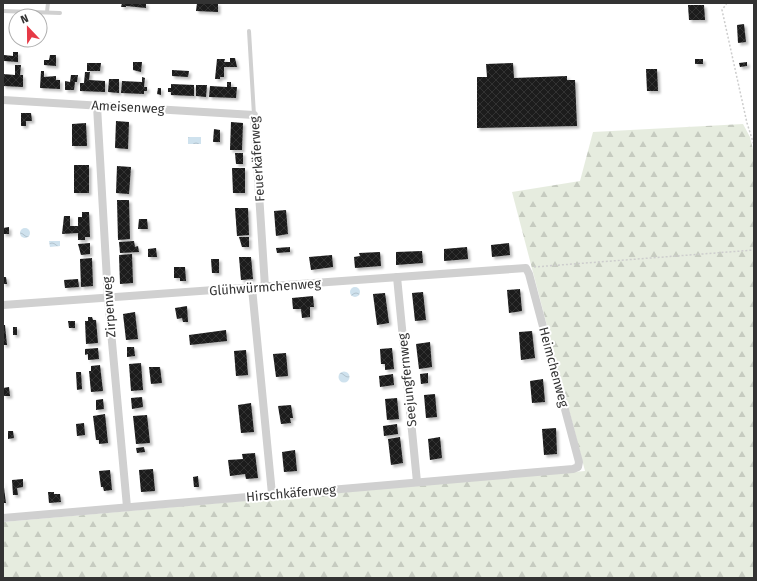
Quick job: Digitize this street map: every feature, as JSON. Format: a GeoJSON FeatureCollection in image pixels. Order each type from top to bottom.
{"type":"FeatureCollection","features":[{"type":"Feature","properties":{"kind":"street","name":"Ameisenweg"},"geometry":{"type":"LineString","coordinates":[[3,100],[254,115]]}},
{"type":"Feature","properties":{"kind":"street","name":"Zirpenweg"},"geometry":{"type":"LineString","coordinates":[[98,106],[108,298],[127,507]]}},
{"type":"Feature","properties":{"kind":"street","name":"Feuerkäferweg"},"geometry":{"type":"LineString","coordinates":[[254,115],[265,287]]}},
{"type":"Feature","properties":{"kind":"street","name":"Glühwürmchenweg"},"geometry":{"type":"LineString","coordinates":[[3,305],[526,268]]}},
{"type":"Feature","properties":{"kind":"street","name":"Heimchenweg"},"geometry":{"type":"LineString","coordinates":[[526,268],[529,274],[579,462],[578,467]]}},
{"type":"Feature","properties":{"kind":"street","name":"Seejungfernweg"},"geometry":{"type":"LineString","coordinates":[[397,277],[418,482]]}},
{"type":"Feature","properties":{"kind":"street"},"geometry":{"type":"LineString","coordinates":[[252,288],[272,494]]}},
{"type":"Feature","properties":{"kind":"street","name":"Hirschkäferweg"},"geometry":{"type":"LineString","coordinates":[[3,518],[573,469],[578,467]]}},
{"type":"Feature","properties":{"kind":"lane"},"geometry":{"type":"LineString","coordinates":[[48,12],[60,13]]}},
{"type":"Feature","properties":{"kind":"lane","name":"Feuerkäferweg"},"geometry":{"type":"LineString","coordinates":[[249,31],[254,115]]}},
{"type":"Feature","properties":{"kind":"path"},"geometry":{"type":"LineString","coordinates":[[727,3],[722,10],[747,123],[754,145]]}},
{"type":"Feature","properties":{"kind":"path"},"geometry":{"type":"LineString","coordinates":[[526,268],[754,250]]}},
{"type":"Feature","properties":{"kind":"green space"},"geometry":{"type":"Polygon","coordinates":[[[743,124],[750,137],[754,154],[754,578],[3,578],[3,522],[585,471],[512,192],[580,181],[593,132],[743,124]]]}},
{"type":"Feature","properties":{"kind":"water"},"geometry":{"type":"Polygon","coordinates":[[[188,137],[201,137],[201,144],[188,144],[188,137]]]}},
{"type":"Feature","properties":{"kind":"water"},"geometry":{"type":"Polygon","coordinates":[[[23,228],[27,228],[29,229],[29,237],[23,238],[20,235],[20,231],[23,228]]]}},
{"type":"Feature","properties":{"kind":"water"},"geometry":{"type":"Polygon","coordinates":[[[49,241],[60,241],[60,246],[50,247],[49,241]]]}},
{"type":"Feature","properties":{"kind":"water"},"geometry":{"type":"Polygon","coordinates":[[[353,287],[357,287],[359,288],[359,296],[353,297],[350,294],[350,290],[353,287]]]}},
{"type":"Feature","properties":{"kind":"water"},"geometry":{"type":"Polygon","coordinates":[[[344,371],[348,373],[350,377],[348,381],[344,383],[340,381],[338,377],[340,373],[344,371]]]}},
{"type":"Feature","properties":{"kind":"building"},"geometry":{"type":"Polygon","coordinates":[[[122,3],[146,3],[146,8],[121,7],[122,3]]]}},
{"type":"Feature","properties":{"kind":"building"},"geometry":{"type":"Polygon","coordinates":[[[197,3],[218,3],[218,12],[196,11],[197,3]]]}},
{"type":"Feature","properties":{"kind":"building"},"geometry":{"type":"Polygon","coordinates":[[[688,5],[704,5],[705,20],[689,20],[688,5]]]}},
{"type":"Feature","properties":{"kind":"building"},"geometry":{"type":"Polygon","coordinates":[[[744,24],[746,42],[738,43],[737,25],[744,24]]]}},
{"type":"Feature","properties":{"kind":"building"},"geometry":{"type":"Polygon","coordinates":[[[13,52],[18,52],[18,62],[4,61],[4,55],[13,56],[13,52]]]}},
{"type":"Feature","properties":{"kind":"building"},"geometry":{"type":"Polygon","coordinates":[[[50,55],[56,55],[56,66],[44,65],[44,60],[49,60],[50,55]]]}},
{"type":"Feature","properties":{"kind":"building"},"geometry":{"type":"Polygon","coordinates":[[[230,58],[235,58],[237,67],[224,67],[224,77],[215,79],[217,59],[225,59],[224,62],[230,62],[230,58]]]}},
{"type":"Feature","properties":{"kind":"building"},"geometry":{"type":"Polygon","coordinates":[[[695,59],[703,59],[703,64],[695,64],[695,59]]]}},
{"type":"Feature","properties":{"kind":"building"},"geometry":{"type":"Polygon","coordinates":[[[133,62],[142,62],[141,72],[133,70],[133,62]]]}},
{"type":"Feature","properties":{"kind":"building"},"geometry":{"type":"Polygon","coordinates":[[[747,62],[747,66],[740,67],[739,63],[747,62]]]}},
{"type":"Feature","properties":{"kind":"building"},"geometry":{"type":"Polygon","coordinates":[[[87,63],[101,63],[100,71],[87,71],[87,63]]]}},
{"type":"Feature","properties":{"kind":"building"},"geometry":{"type":"Polygon","coordinates":[[[513,63],[514,78],[567,76],[567,80],[575,80],[577,126],[477,128],[477,77],[487,77],[486,64],[513,63]]]}},
{"type":"Feature","properties":{"kind":"building"},"geometry":{"type":"Polygon","coordinates":[[[15,65],[21,65],[20,75],[23,75],[23,87],[3,86],[3,74],[15,75],[15,65]]]}},
{"type":"Feature","properties":{"kind":"building"},"geometry":{"type":"Polygon","coordinates":[[[646,69],[657,69],[658,91],[647,91],[646,69]]]}},
{"type":"Feature","properties":{"kind":"building"},"geometry":{"type":"Polygon","coordinates":[[[172,70],[189,71],[188,77],[172,76],[172,70]]]}},
{"type":"Feature","properties":{"kind":"building"},"geometry":{"type":"Polygon","coordinates":[[[41,71],[44,71],[44,77],[56,76],[56,80],[60,80],[60,89],[40,88],[41,71]]]}},
{"type":"Feature","properties":{"kind":"building"},"geometry":{"type":"Polygon","coordinates":[[[85,72],[90,72],[89,80],[105,81],[105,92],[80,91],[80,83],[84,83],[85,72]]]}},
{"type":"Feature","properties":{"kind":"building"},"geometry":{"type":"Polygon","coordinates":[[[71,75],[78,75],[74,90],[65,90],[65,81],[70,82],[71,75]]]}},
{"type":"Feature","properties":{"kind":"building"},"geometry":{"type":"Polygon","coordinates":[[[142,77],[145,78],[144,87],[147,87],[147,91],[144,91],[144,94],[121,93],[122,81],[142,82],[142,77]]]}},
{"type":"Feature","properties":{"kind":"building"},"geometry":{"type":"Polygon","coordinates":[[[109,79],[119,79],[119,93],[108,92],[109,79]]]}},
{"type":"Feature","properties":{"kind":"building"},"geometry":{"type":"Polygon","coordinates":[[[227,82],[231,82],[231,87],[237,87],[236,98],[209,97],[210,86],[227,87],[227,82]]]}},
{"type":"Feature","properties":{"kind":"building"},"geometry":{"type":"Polygon","coordinates":[[[171,84],[194,85],[194,96],[171,95],[171,92],[168,92],[168,88],[171,88],[171,84]]]}},
{"type":"Feature","properties":{"kind":"building"},"geometry":{"type":"Polygon","coordinates":[[[196,85],[207,85],[206,97],[196,96],[196,85]]]}},
{"type":"Feature","properties":{"kind":"building"},"geometry":{"type":"Polygon","coordinates":[[[158,88],[161,88],[161,95],[157,94],[158,88]]]}},
{"type":"Feature","properties":{"kind":"building"},"geometry":{"type":"Polygon","coordinates":[[[21,113],[31,113],[32,121],[26,121],[26,126],[21,126],[21,113]]]}},
{"type":"Feature","properties":{"kind":"building"},"geometry":{"type":"Polygon","coordinates":[[[116,121],[129,122],[128,149],[115,148],[116,121]]]}},
{"type":"Feature","properties":{"kind":"building"},"geometry":{"type":"Polygon","coordinates":[[[231,122],[243,123],[242,150],[230,150],[231,122]]]}},
{"type":"Feature","properties":{"kind":"building"},"geometry":{"type":"Polygon","coordinates":[[[86,123],[87,146],[72,146],[72,124],[86,123]]]}},
{"type":"Feature","properties":{"kind":"building"},"geometry":{"type":"Polygon","coordinates":[[[214,129],[220,130],[220,142],[213,142],[214,129]]]}},
{"type":"Feature","properties":{"kind":"building"},"geometry":{"type":"Polygon","coordinates":[[[235,153],[243,153],[243,164],[236,164],[235,153]]]}},
{"type":"Feature","properties":{"kind":"building"},"geometry":{"type":"Polygon","coordinates":[[[74,165],[89,165],[89,193],[74,193],[74,165]]]}},
{"type":"Feature","properties":{"kind":"building"},"geometry":{"type":"Polygon","coordinates":[[[117,166],[131,167],[129,194],[116,193],[117,166]]]}},
{"type":"Feature","properties":{"kind":"building"},"geometry":{"type":"Polygon","coordinates":[[[232,168],[245,168],[245,193],[233,193],[232,168]]]}},
{"type":"Feature","properties":{"kind":"building"},"geometry":{"type":"Polygon","coordinates":[[[117,200],[129,200],[130,239],[118,240],[117,200]]]}},
{"type":"Feature","properties":{"kind":"building"},"geometry":{"type":"Polygon","coordinates":[[[235,208],[248,208],[249,235],[237,236],[235,208]]]}},
{"type":"Feature","properties":{"kind":"building"},"geometry":{"type":"Polygon","coordinates":[[[286,210],[288,234],[276,236],[274,211],[286,210]]]}},
{"type":"Feature","properties":{"kind":"building"},"geometry":{"type":"Polygon","coordinates":[[[82,212],[89,212],[90,237],[85,237],[85,240],[78,240],[78,233],[62,234],[64,216],[70,216],[70,226],[78,226],[78,217],[82,217],[82,212]]]}},
{"type":"Feature","properties":{"kind":"building"},"geometry":{"type":"Polygon","coordinates":[[[139,219],[147,219],[148,229],[138,229],[139,219]]]}},
{"type":"Feature","properties":{"kind":"building"},"geometry":{"type":"Polygon","coordinates":[[[9,227],[9,234],[3,234],[3,228],[9,227]]]}},
{"type":"Feature","properties":{"kind":"building"},"geometry":{"type":"Polygon","coordinates":[[[239,237],[249,237],[249,247],[242,247],[239,237]]]}},
{"type":"Feature","properties":{"kind":"building"},"geometry":{"type":"Polygon","coordinates":[[[134,241],[135,247],[138,246],[139,252],[120,253],[119,242],[134,241]]]}},
{"type":"Feature","properties":{"kind":"building"},"geometry":{"type":"Polygon","coordinates":[[[90,243],[90,254],[81,255],[78,244],[90,243]]]}},
{"type":"Feature","properties":{"kind":"building"},"geometry":{"type":"Polygon","coordinates":[[[509,243],[510,255],[492,257],[491,245],[509,243]]]}},
{"type":"Feature","properties":{"kind":"building"},"geometry":{"type":"Polygon","coordinates":[[[290,247],[290,252],[277,253],[276,248],[290,247]]]}},
{"type":"Feature","properties":{"kind":"building"},"geometry":{"type":"Polygon","coordinates":[[[467,247],[468,259],[444,261],[444,249],[467,247]]]}},
{"type":"Feature","properties":{"kind":"building"},"geometry":{"type":"Polygon","coordinates":[[[156,248],[157,257],[148,257],[148,249],[156,248]]]}},
{"type":"Feature","properties":{"kind":"building"},"geometry":{"type":"Polygon","coordinates":[[[422,251],[423,263],[396,265],[396,252],[422,251]]]}},
{"type":"Feature","properties":{"kind":"building"},"geometry":{"type":"Polygon","coordinates":[[[380,252],[381,266],[355,268],[354,257],[360,256],[359,253],[380,252]]]}},
{"type":"Feature","properties":{"kind":"building"},"geometry":{"type":"Polygon","coordinates":[[[132,254],[133,283],[120,284],[119,255],[132,254]]]}},
{"type":"Feature","properties":{"kind":"building"},"geometry":{"type":"Polygon","coordinates":[[[332,255],[333,267],[311,270],[309,257],[332,255]]]}},
{"type":"Feature","properties":{"kind":"building"},"geometry":{"type":"Polygon","coordinates":[[[239,257],[251,257],[253,279],[241,280],[239,257]]]}},
{"type":"Feature","properties":{"kind":"building"},"geometry":{"type":"Polygon","coordinates":[[[92,258],[93,286],[81,287],[80,259],[92,258]]]}},
{"type":"Feature","properties":{"kind":"building"},"geometry":{"type":"Polygon","coordinates":[[[211,259],[219,259],[219,273],[212,273],[211,259]]]}},
{"type":"Feature","properties":{"kind":"building"},"geometry":{"type":"Polygon","coordinates":[[[174,267],[185,267],[186,281],[180,281],[180,278],[174,278],[174,267]]]}},
{"type":"Feature","properties":{"kind":"building"},"geometry":{"type":"Polygon","coordinates":[[[3,277],[6,277],[7,284],[3,284],[3,277]]]}},
{"type":"Feature","properties":{"kind":"building"},"geometry":{"type":"Polygon","coordinates":[[[78,279],[79,287],[65,288],[64,280],[78,279]]]}},
{"type":"Feature","properties":{"kind":"building"},"geometry":{"type":"Polygon","coordinates":[[[520,289],[522,311],[509,313],[507,290],[520,289]]]}},
{"type":"Feature","properties":{"kind":"building"},"geometry":{"type":"Polygon","coordinates":[[[423,292],[426,320],[415,321],[412,293],[423,292]]]}},
{"type":"Feature","properties":{"kind":"building"},"geometry":{"type":"Polygon","coordinates":[[[385,293],[389,323],[377,325],[373,294],[385,293]]]}},
{"type":"Feature","properties":{"kind":"building"},"geometry":{"type":"Polygon","coordinates":[[[313,296],[314,307],[310,307],[310,317],[302,318],[301,309],[293,309],[292,298],[313,296]]]}},
{"type":"Feature","properties":{"kind":"building"},"geometry":{"type":"Polygon","coordinates":[[[187,306],[188,322],[183,322],[182,318],[177,319],[175,308],[187,306]]]}},
{"type":"Feature","properties":{"kind":"building"},"geometry":{"type":"Polygon","coordinates":[[[135,312],[138,339],[126,340],[123,314],[135,312]]]}},
{"type":"Feature","properties":{"kind":"building"},"geometry":{"type":"Polygon","coordinates":[[[88,317],[92,317],[93,320],[96,320],[98,343],[86,344],[85,321],[88,321],[88,317]]]}},
{"type":"Feature","properties":{"kind":"building"},"geometry":{"type":"Polygon","coordinates":[[[68,321],[75,321],[75,328],[69,328],[68,321]]]}},
{"type":"Feature","properties":{"kind":"building"},"geometry":{"type":"Polygon","coordinates":[[[3,325],[5,325],[7,345],[3,345],[3,325]]]}},
{"type":"Feature","properties":{"kind":"building"},"geometry":{"type":"Polygon","coordinates":[[[13,327],[17,327],[17,335],[13,335],[13,327]]]}},
{"type":"Feature","properties":{"kind":"building"},"geometry":{"type":"Polygon","coordinates":[[[226,330],[227,341],[190,345],[189,335],[226,330]]]}},
{"type":"Feature","properties":{"kind":"building"},"geometry":{"type":"Polygon","coordinates":[[[532,331],[535,358],[521,360],[519,332],[532,331]]]}},
{"type":"Feature","properties":{"kind":"building"},"geometry":{"type":"Polygon","coordinates":[[[430,342],[432,367],[419,369],[416,344],[430,342]]]}},
{"type":"Feature","properties":{"kind":"building"},"geometry":{"type":"Polygon","coordinates":[[[127,347],[134,347],[135,356],[127,357],[127,347]]]}},
{"type":"Feature","properties":{"kind":"building"},"geometry":{"type":"Polygon","coordinates":[[[98,348],[99,359],[88,360],[88,354],[85,355],[85,349],[98,348]]]}},
{"type":"Feature","properties":{"kind":"building"},"geometry":{"type":"Polygon","coordinates":[[[392,348],[394,369],[385,370],[385,364],[381,364],[380,349],[392,348]]]}},
{"type":"Feature","properties":{"kind":"building"},"geometry":{"type":"Polygon","coordinates":[[[246,350],[248,375],[236,376],[234,351],[246,350]]]}},
{"type":"Feature","properties":{"kind":"building"},"geometry":{"type":"Polygon","coordinates":[[[286,353],[288,376],[276,377],[273,354],[286,353]]]}},
{"type":"Feature","properties":{"kind":"building"},"geometry":{"type":"Polygon","coordinates":[[[141,363],[143,390],[131,391],[129,364],[141,363]]]}},
{"type":"Feature","properties":{"kind":"building"},"geometry":{"type":"Polygon","coordinates":[[[100,365],[103,391],[91,392],[89,371],[91,371],[91,366],[100,365]]]}},
{"type":"Feature","properties":{"kind":"building"},"geometry":{"type":"Polygon","coordinates":[[[149,367],[160,367],[162,383],[151,384],[149,367]]]}},
{"type":"Feature","properties":{"kind":"building"},"geometry":{"type":"Polygon","coordinates":[[[76,372],[81,372],[82,389],[77,390],[76,372]]]}},
{"type":"Feature","properties":{"kind":"building"},"geometry":{"type":"Polygon","coordinates":[[[428,373],[428,383],[421,384],[420,374],[428,373]]]}},
{"type":"Feature","properties":{"kind":"building"},"geometry":{"type":"Polygon","coordinates":[[[393,374],[394,385],[380,387],[379,376],[393,374]]]}},
{"type":"Feature","properties":{"kind":"building"},"geometry":{"type":"Polygon","coordinates":[[[543,379],[545,402],[532,403],[530,381],[543,379]]]}},
{"type":"Feature","properties":{"kind":"building"},"geometry":{"type":"Polygon","coordinates":[[[9,387],[10,396],[4,396],[3,388],[9,387]]]}},
{"type":"Feature","properties":{"kind":"building"},"geometry":{"type":"Polygon","coordinates":[[[435,394],[437,417],[426,418],[424,395],[435,394]]]}},
{"type":"Feature","properties":{"kind":"building"},"geometry":{"type":"Polygon","coordinates":[[[142,397],[143,407],[132,409],[131,398],[142,397]]]}},
{"type":"Feature","properties":{"kind":"building"},"geometry":{"type":"Polygon","coordinates":[[[397,398],[399,419],[387,420],[385,399],[397,398]]]}},
{"type":"Feature","properties":{"kind":"building"},"geometry":{"type":"Polygon","coordinates":[[[103,399],[104,409],[96,410],[96,400],[103,399]]]}},
{"type":"Feature","properties":{"kind":"building"},"geometry":{"type":"Polygon","coordinates":[[[251,403],[254,432],[241,433],[238,405],[251,403]]]}},
{"type":"Feature","properties":{"kind":"building"},"geometry":{"type":"Polygon","coordinates":[[[291,405],[293,418],[290,418],[291,423],[281,424],[278,406],[291,405]]]}},
{"type":"Feature","properties":{"kind":"building"},"geometry":{"type":"Polygon","coordinates":[[[105,414],[108,443],[99,444],[99,440],[96,440],[93,416],[105,414]]]}},
{"type":"Feature","properties":{"kind":"building"},"geometry":{"type":"Polygon","coordinates":[[[147,415],[150,443],[136,444],[133,416],[147,415]]]}},
{"type":"Feature","properties":{"kind":"building"},"geometry":{"type":"Polygon","coordinates":[[[84,423],[85,435],[77,436],[76,424],[84,423]]]}},
{"type":"Feature","properties":{"kind":"building"},"geometry":{"type":"Polygon","coordinates":[[[397,424],[398,434],[384,436],[383,426],[397,424]]]}},
{"type":"Feature","properties":{"kind":"building"},"geometry":{"type":"Polygon","coordinates":[[[556,428],[557,454],[544,455],[542,429],[556,428]]]}},
{"type":"Feature","properties":{"kind":"building"},"geometry":{"type":"Polygon","coordinates":[[[8,431],[13,431],[14,438],[8,439],[8,431]]]}},
{"type":"Feature","properties":{"kind":"building"},"geometry":{"type":"Polygon","coordinates":[[[400,437],[403,463],[391,465],[388,439],[400,437]]]}},
{"type":"Feature","properties":{"kind":"building"},"geometry":{"type":"Polygon","coordinates":[[[440,437],[442,458],[430,460],[428,439],[440,437]]]}},
{"type":"Feature","properties":{"kind":"building"},"geometry":{"type":"Polygon","coordinates":[[[144,447],[145,452],[137,453],[136,448],[144,447]]]}},
{"type":"Feature","properties":{"kind":"building"},"geometry":{"type":"Polygon","coordinates":[[[295,450],[297,471],[284,472],[282,452],[295,450]]]}},
{"type":"Feature","properties":{"kind":"building"},"geometry":{"type":"Polygon","coordinates":[[[255,453],[258,478],[246,479],[245,474],[230,476],[228,460],[243,459],[242,454],[255,453]]]}},
{"type":"Feature","properties":{"kind":"building"},"geometry":{"type":"Polygon","coordinates":[[[153,469],[155,491],[141,492],[139,470],[153,469]]]}},
{"type":"Feature","properties":{"kind":"building"},"geometry":{"type":"Polygon","coordinates":[[[110,470],[112,490],[104,491],[103,487],[101,487],[99,471],[110,470]]]}},
{"type":"Feature","properties":{"kind":"building"},"geometry":{"type":"Polygon","coordinates":[[[198,476],[199,487],[194,487],[193,477],[198,476]]]}},
{"type":"Feature","properties":{"kind":"building"},"geometry":{"type":"Polygon","coordinates":[[[23,479],[23,487],[17,488],[18,495],[13,495],[12,480],[23,479]]]}},
{"type":"Feature","properties":{"kind":"building"},"geometry":{"type":"Polygon","coordinates":[[[3,480],[6,503],[3,503],[3,480]]]}},
{"type":"Feature","properties":{"kind":"building"},"geometry":{"type":"Polygon","coordinates":[[[48,492],[60,494],[61,502],[49,503],[48,492]]]}}]}
